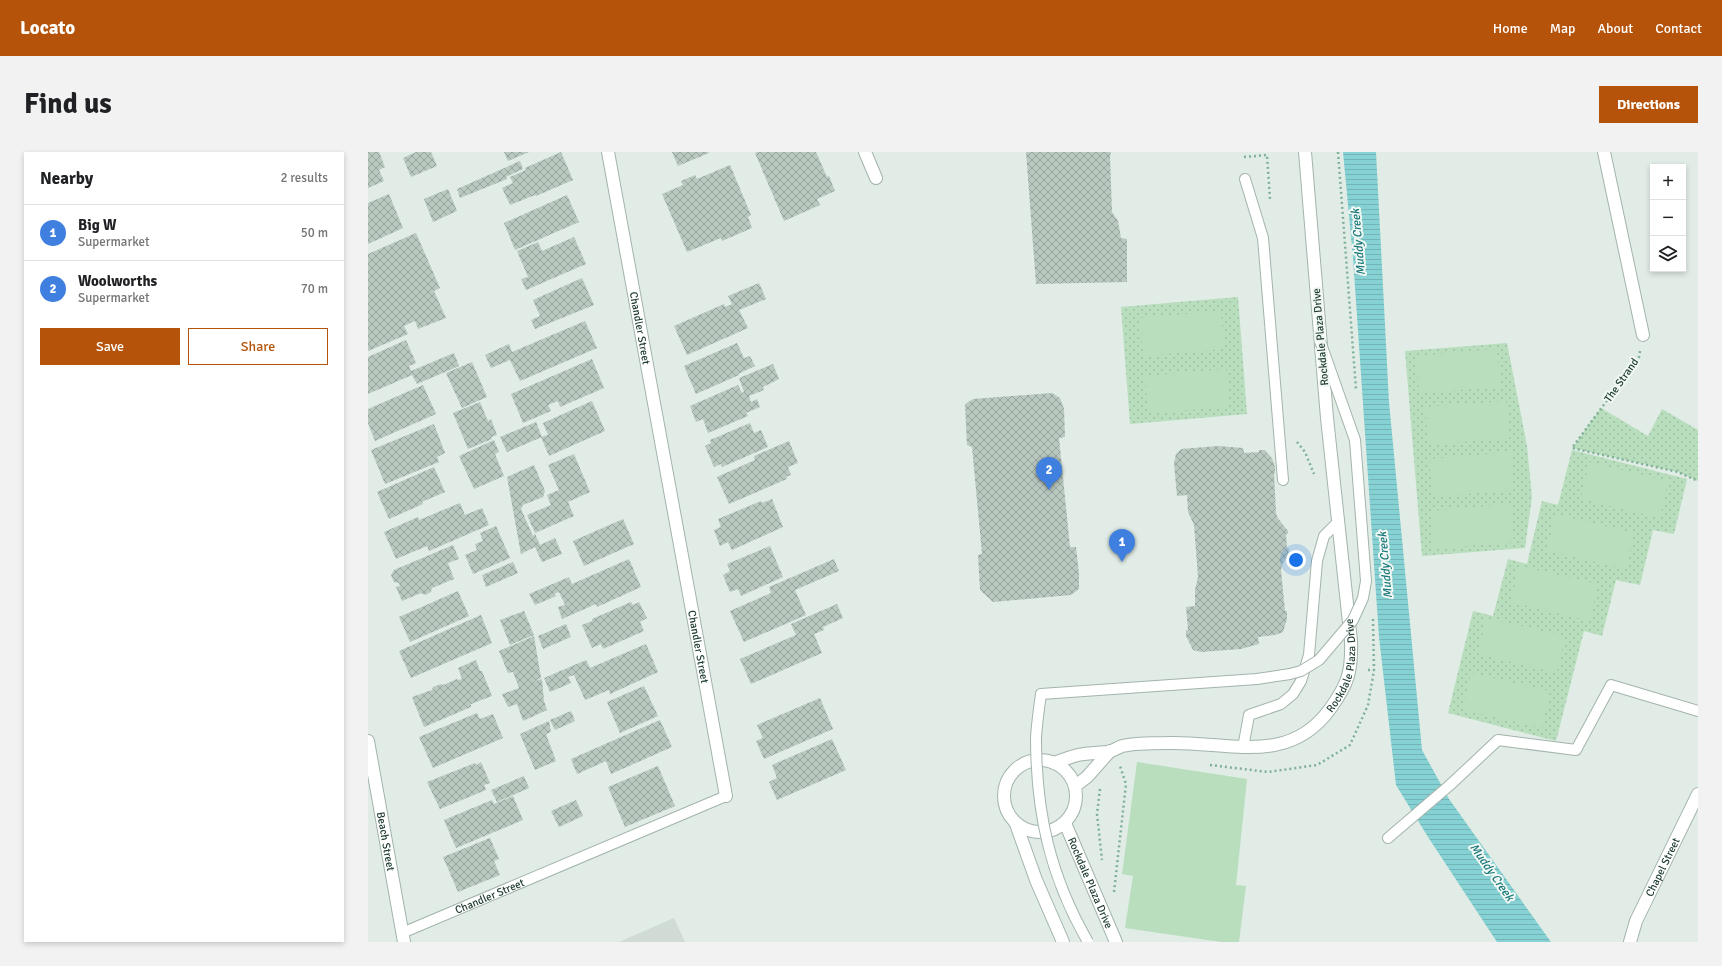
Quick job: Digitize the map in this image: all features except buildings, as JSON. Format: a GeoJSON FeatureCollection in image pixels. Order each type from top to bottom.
{"type":"FeatureCollection","features":[{"type":"Feature","properties":{"kind":"street","name":"Chandler Street"},"geometry":{"type":"LineString","coordinates":[[608,152],[726,796]]}},
{"type":"Feature","properties":{"kind":"street"},"geometry":{"type":"LineString","coordinates":[[865,152],[876,178]]}},
{"type":"Feature","properties":{"kind":"street","name":"Rockdale Plaza Drive"},"geometry":{"type":"LineString","coordinates":[[1054,763],[1078,755],[1110,751],[1121,746],[1136,744],[1170,743],[1243,748],[1268,747],[1286,743],[1303,736],[1316,726],[1338,698],[1346,683],[1351,668],[1351,641],[1327,418],[1305,152]]}},
{"type":"Feature","properties":{"kind":"street"},"geometry":{"type":"LineString","coordinates":[[1604,152],[1643,335]]}},
{"type":"Feature","properties":{"kind":"street","name":"Beach Street"},"geometry":{"type":"LineString","coordinates":[[368,741],[403,938]]}},
{"type":"Feature","properties":{"kind":"street"},"geometry":{"type":"LineString","coordinates":[[1075,786],[1087,777],[1110,751]]}},
{"type":"Feature","properties":{"kind":"street"},"geometry":{"type":"LineString","coordinates":[[1016,824],[1025,830],[1036,833],[1056,829],[1065,823],[1075,806],[1076,796],[1075,786],[1067,773],[1054,763],[1044,760],[1034,760],[1024,764],[1014,771],[1007,781],[1004,792],[1005,804],[1009,815],[1016,824],[1036,880],[1063,942]]}},
{"type":"Feature","properties":{"kind":"street","name":"Chapel Street"},"geometry":{"type":"LineString","coordinates":[[1630,942],[1636,921],[1698,794]]}},
{"type":"Feature","properties":{"kind":"street","name":"Rockdale Plaza Drive"},"geometry":{"type":"LineString","coordinates":[[1065,823],[1116,942]]}},
{"type":"Feature","properties":{"kind":"lane"},"geometry":{"type":"LineString","coordinates":[[1246,179],[1263,238],[1266,259],[1283,480]]}},
{"type":"Feature","properties":{"kind":"lane"},"geometry":{"type":"LineString","coordinates":[[1088,942],[1070,908],[1051,858],[1044,829],[1039,799],[1036,736],[1041,694],[1257,679],[1301,671],[1319,660],[1353,620],[1364,598],[1366,581],[1355,440],[1320,341]]}},
{"type":"Feature","properties":{"kind":"lane"},"geometry":{"type":"LineString","coordinates":[[1243,748],[1249,715],[1280,704],[1293,694],[1300,681],[1308,654],[1317,561],[1324,536],[1339,521]]}},
{"type":"Feature","properties":{"kind":"lane"},"geometry":{"type":"LineString","coordinates":[[1388,838],[1450,785],[1498,740],[1576,750],[1611,685],[1698,711]]}},
{"type":"Feature","properties":{"kind":"lane","name":"Chandler Street"},"geometry":{"type":"LineString","coordinates":[[403,938],[726,796]]}},
{"type":"Feature","properties":{"kind":"path"},"geometry":{"type":"LineString","coordinates":[[1338,152],[1353,358]]}},
{"type":"Feature","properties":{"kind":"path","name":"The Strand"},"geometry":{"type":"LineString","coordinates":[[1643,335],[1639,357],[1572,448],[1678,472],[1698,481]]}},
{"type":"Feature","properties":{"kind":"path"},"geometry":{"type":"LineString","coordinates":[[1208,764],[1268,772],[1317,765],[1350,745],[1368,705],[1374,670]]}},
{"type":"Feature","properties":{"kind":"path"},"geometry":{"type":"LineString","coordinates":[[1114,768],[1126,764]]}},
{"type":"Feature","properties":{"kind":"path"},"geometry":{"type":"LineString","coordinates":[[1114,893],[1126,784],[1120,766]]}},
{"type":"Feature","properties":{"kind":"path"},"geometry":{"type":"LineString","coordinates":[[1101,783],[1097,814],[1102,864]]}},
{"type":"Feature","properties":{"kind":"shaded area"},"geometry":{"type":"Polygon","coordinates":[[[674,918],[685,942],[619,942],[674,918]]]}},
{"type":"Feature","properties":{"kind":"green space"},"geometry":{"type":"Polygon","coordinates":[[[1238,297],[1247,414],[1130,424],[1121,307],[1238,297]]]}},
{"type":"Feature","properties":{"kind":"green space"},"geometry":{"type":"Polygon","coordinates":[[[1221,311],[1224,349],[1143,356],[1140,318],[1221,311]]]}},
{"type":"Feature","properties":{"kind":"green space"},"geometry":{"type":"Polygon","coordinates":[[[1507,343],[1527,446],[1532,497],[1525,548],[1422,556],[1405,351],[1507,343]]]}},
{"type":"Feature","properties":{"kind":"green space"},"geometry":{"type":"Polygon","coordinates":[[[1497,349],[1501,387],[1419,393],[1416,356],[1497,349]]]}},
{"type":"Feature","properties":{"kind":"green space"},"geometry":{"type":"Polygon","coordinates":[[[1226,369],[1229,407],[1148,413],[1145,376],[1226,369]]]}},
{"type":"Feature","properties":{"kind":"green space"},"geometry":{"type":"Polygon","coordinates":[[[1506,401],[1510,438],[1428,445],[1425,407],[1506,401]]]}},
{"type":"Feature","properties":{"kind":"green space"},"geometry":{"type":"Polygon","coordinates":[[[1601,408],[1648,436],[1662,409],[1698,430],[1698,481],[1678,472],[1572,448],[1601,408]]]}},
{"type":"Feature","properties":{"kind":"green space"},"geometry":{"type":"Polygon","coordinates":[[[1572,450],[1687,479],[1674,534],[1653,530],[1640,585],[1616,580],[1602,636],[1584,631],[1556,741],[1448,713],[1473,611],[1493,616],[1508,559],[1527,564],[1542,501],[1558,505],[1572,450]]]}},
{"type":"Feature","properties":{"kind":"green space"},"geometry":{"type":"Polygon","coordinates":[[[1511,452],[1514,490],[1433,497],[1429,459],[1511,452]]]}},
{"type":"Feature","properties":{"kind":"green space"},"geometry":{"type":"Polygon","coordinates":[[[1589,462],[1668,481],[1660,518],[1581,499],[1589,462]]]}},
{"type":"Feature","properties":{"kind":"green space"},"geometry":{"type":"Polygon","coordinates":[[[1511,504],[1514,542],[1433,549],[1430,511],[1511,504]]]}},
{"type":"Feature","properties":{"kind":"green space"},"geometry":{"type":"Polygon","coordinates":[[[1555,514],[1634,533],[1626,569],[1547,551],[1555,514]]]}},
{"type":"Feature","properties":{"kind":"green space"},"geometry":{"type":"Polygon","coordinates":[[[1519,566],[1598,584],[1590,621],[1511,602],[1519,566]]]}},
{"type":"Feature","properties":{"kind":"green space"},"geometry":{"type":"Polygon","coordinates":[[[1486,618],[1565,636],[1557,673],[1478,654],[1486,618]]]}},
{"type":"Feature","properties":{"kind":"green space"},"geometry":{"type":"Polygon","coordinates":[[[1471,673],[1550,691],[1542,728],[1463,710],[1471,673]]]}},
{"type":"Feature","properties":{"kind":"green space"},"geometry":{"type":"Polygon","coordinates":[[[1137,762],[1247,779],[1236,885],[1246,886],[1239,942],[1221,942],[1125,928],[1133,876],[1122,874],[1137,762]]]}},
{"type":"Feature","properties":{"kind":"water","name":"Muddy Creek"},"geometry":{"type":"Polygon","coordinates":[[[1343,152],[1376,152],[1389,402],[1422,750],[1449,799],[1551,942],[1497,942],[1428,837],[1396,785],[1379,637],[1353,258],[1343,152]]]}},
{"type":"Feature","properties":{"kind":"place","name":"Woolworths"},"geometry":{"type":"Point","coordinates":[1049,490]}},
{"type":"Feature","properties":{"kind":"place","name":"Big W"},"geometry":{"type":"Point","coordinates":[1122,562]}}]}
